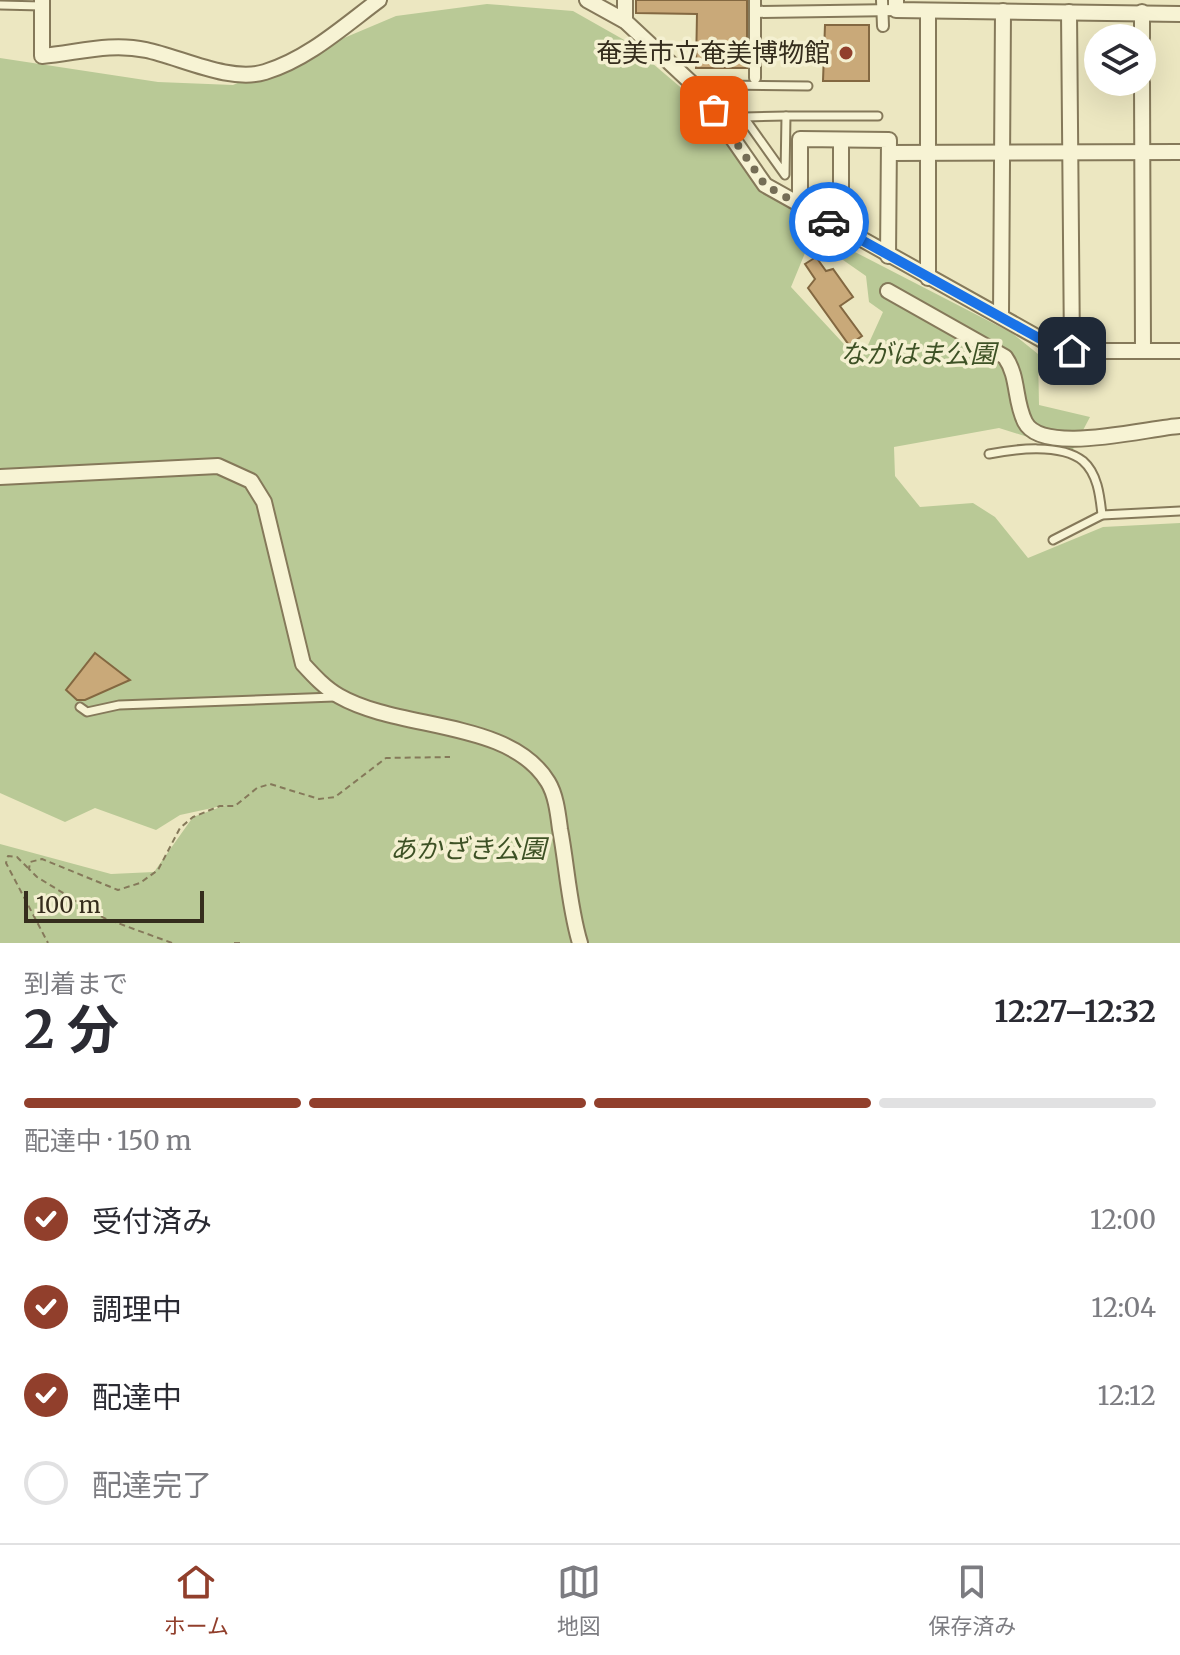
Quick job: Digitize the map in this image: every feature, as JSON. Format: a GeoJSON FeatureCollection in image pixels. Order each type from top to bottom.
{"type":"FeatureCollection","features":[{"type":"Feature","properties":{"kind":"street"},"geometry":{"type":"LineString","coordinates":[[42,3],[42,56],[112,46],[145,50],[225,71],[262,73],[299,57],[379,0]]}},
{"type":"Feature","properties":{"kind":"street"},"geometry":{"type":"LineString","coordinates":[[587,0],[625,21],[699,90],[765,185],[841,230],[1053,346],[1072,351],[1180,351]]}},
{"type":"Feature","properties":{"kind":"street"},"geometry":{"type":"LineString","coordinates":[[625,0],[625,21]]}},
{"type":"Feature","properties":{"kind":"street"},"geometry":{"type":"LineString","coordinates":[[883,26],[889,5]]}},
{"type":"Feature","properties":{"kind":"street"},"geometry":{"type":"LineString","coordinates":[[755,78],[755,6],[889,5],[928,11],[1180,14]]}},
{"type":"Feature","properties":{"kind":"street"},"geometry":{"type":"LineString","coordinates":[[928,11],[928,278]]}},
{"type":"Feature","properties":{"kind":"street"},"geometry":{"type":"LineString","coordinates":[[1001,316],[1003,11]]}},
{"type":"Feature","properties":{"kind":"street"},"geometry":{"type":"LineString","coordinates":[[1069,12],[1072,351]]}},
{"type":"Feature","properties":{"kind":"street"},"geometry":{"type":"LineString","coordinates":[[1142,12],[1142,24]]}},
{"type":"Feature","properties":{"kind":"street"},"geometry":{"type":"LineString","coordinates":[[1142,96],[1143,351]]}},
{"type":"Feature","properties":{"kind":"street"},"geometry":{"type":"LineString","coordinates":[[800,205],[800,139],[889,140],[888,256]]}},
{"type":"Feature","properties":{"kind":"street"},"geometry":{"type":"LineString","coordinates":[[841,140],[841,230]]}},
{"type":"Feature","properties":{"kind":"street"},"geometry":{"type":"LineString","coordinates":[[889,153],[1180,152]]}},
{"type":"Feature","properties":{"kind":"street"},"geometry":{"type":"LineString","coordinates":[[888,291],[1005,357],[1014,370],[1018,406],[1026,425],[1037,435],[1085,440],[1147,428],[1180,426]]}},
{"type":"Feature","properties":{"kind":"street"},"geometry":{"type":"LineString","coordinates":[[0,477],[218,466],[251,481],[264,502],[303,664],[318,681],[340,697],[387,715],[508,746],[528,758],[549,783],[557,808],[580,943]]}},
{"type":"Feature","properties":{"kind":"lane"},"geometry":{"type":"LineString","coordinates":[[0,5],[42,3]]}},
{"type":"Feature","properties":{"kind":"lane"},"geometry":{"type":"LineString","coordinates":[[699,90],[721,85],[808,86]]}},
{"type":"Feature","properties":{"kind":"lane"},"geometry":{"type":"LineString","coordinates":[[721,85],[785,175],[786,116]]}},
{"type":"Feature","properties":{"kind":"lane"},"geometry":{"type":"LineString","coordinates":[[744,117],[878,116]]}},
{"type":"Feature","properties":{"kind":"lane"},"geometry":{"type":"LineString","coordinates":[[989,454],[1040,450],[1063,453],[1082,460],[1100,492],[1102,515]]}},
{"type":"Feature","properties":{"kind":"lane"},"geometry":{"type":"LineString","coordinates":[[1053,540],[1102,515],[1180,511]]}},
{"type":"Feature","properties":{"kind":"lane"},"geometry":{"type":"LineString","coordinates":[[80,707],[87,712],[119,705],[340,697]]}},
{"type":"Feature","properties":{"kind":"path"},"geometry":{"type":"LineString","coordinates":[[29,869],[30,862],[42,859],[118,890],[140,883],[158,870],[180,828],[193,817],[220,806],[235,806],[257,788],[270,784],[319,799],[335,797],[386,758],[450,757]]}},
{"type":"Feature","properties":{"kind":"path"},"geometry":{"type":"LineString","coordinates":[[48,943],[6,863],[8,856],[17,857],[29,869],[104,918],[172,943]]}},
{"type":"Feature","properties":{"kind":"path"},"geometry":{"type":"LineString","coordinates":[[234,943],[244,943]]}},
{"type":"Feature","properties":{"kind":"green space"},"geometry":{"type":"Polygon","coordinates":[[[487,4],[573,11],[626,41],[685,91],[795,213],[822,235],[1012,333],[1038,354],[1039,405],[1090,417],[1072,451],[999,428],[894,447],[895,476],[920,507],[973,503],[995,517],[1028,558],[1103,527],[1180,523],[1180,943],[0,943],[0,844],[111,874],[154,872],[193,817],[226,805],[180,815],[156,830],[95,808],[65,822],[0,793],[0,58],[158,82],[233,85],[396,16],[487,4]],[[805,253],[791,287],[855,356],[871,350],[868,345],[883,312],[869,302],[866,276],[833,253],[805,253]]]}},
{"type":"Feature","properties":{"kind":"building"},"geometry":{"type":"Polygon","coordinates":[[[636,0],[747,0],[747,68],[696,68],[697,14],[636,13],[636,0]]]}},
{"type":"Feature","properties":{"kind":"building","name":"奄美市立奄美博物館"},"geometry":{"type":"Polygon","coordinates":[[[825,25],[869,25],[869,81],[823,81],[825,25]]]}},
{"type":"Feature","properties":{"kind":"building"},"geometry":{"type":"Polygon","coordinates":[[[816,257],[826,271],[833,269],[853,297],[840,306],[862,336],[849,345],[808,288],[815,279],[805,264],[816,257]]]}},
{"type":"Feature","properties":{"kind":"building"},"geometry":{"type":"Polygon","coordinates":[[[95,653],[130,680],[85,700],[77,700],[66,690],[95,653]]]}},
{"type":"Feature","properties":{"kind":"way so far"},"geometry":{"type":"LineString","coordinates":[[714,110],[765,185],[829,222]]}},
{"type":"Feature","properties":{"kind":"place","name":"奄美市立奄美博物館"},"geometry":{"type":"Point","coordinates":[846,53]}},
{"type":"Feature","properties":{"kind":"route"},"geometry":{"type":"LineString","coordinates":[[829,222],[1053,346],[1072,351]]}},
{"type":"Feature","properties":{"kind":"park label","name":"ながはま公園"},"geometry":{"type":"Point","coordinates":[918,354]}},
{"type":"Feature","properties":{"kind":"park label","name":"あかざき公園"},"geometry":{"type":"Point","coordinates":[468,849]}}]}
